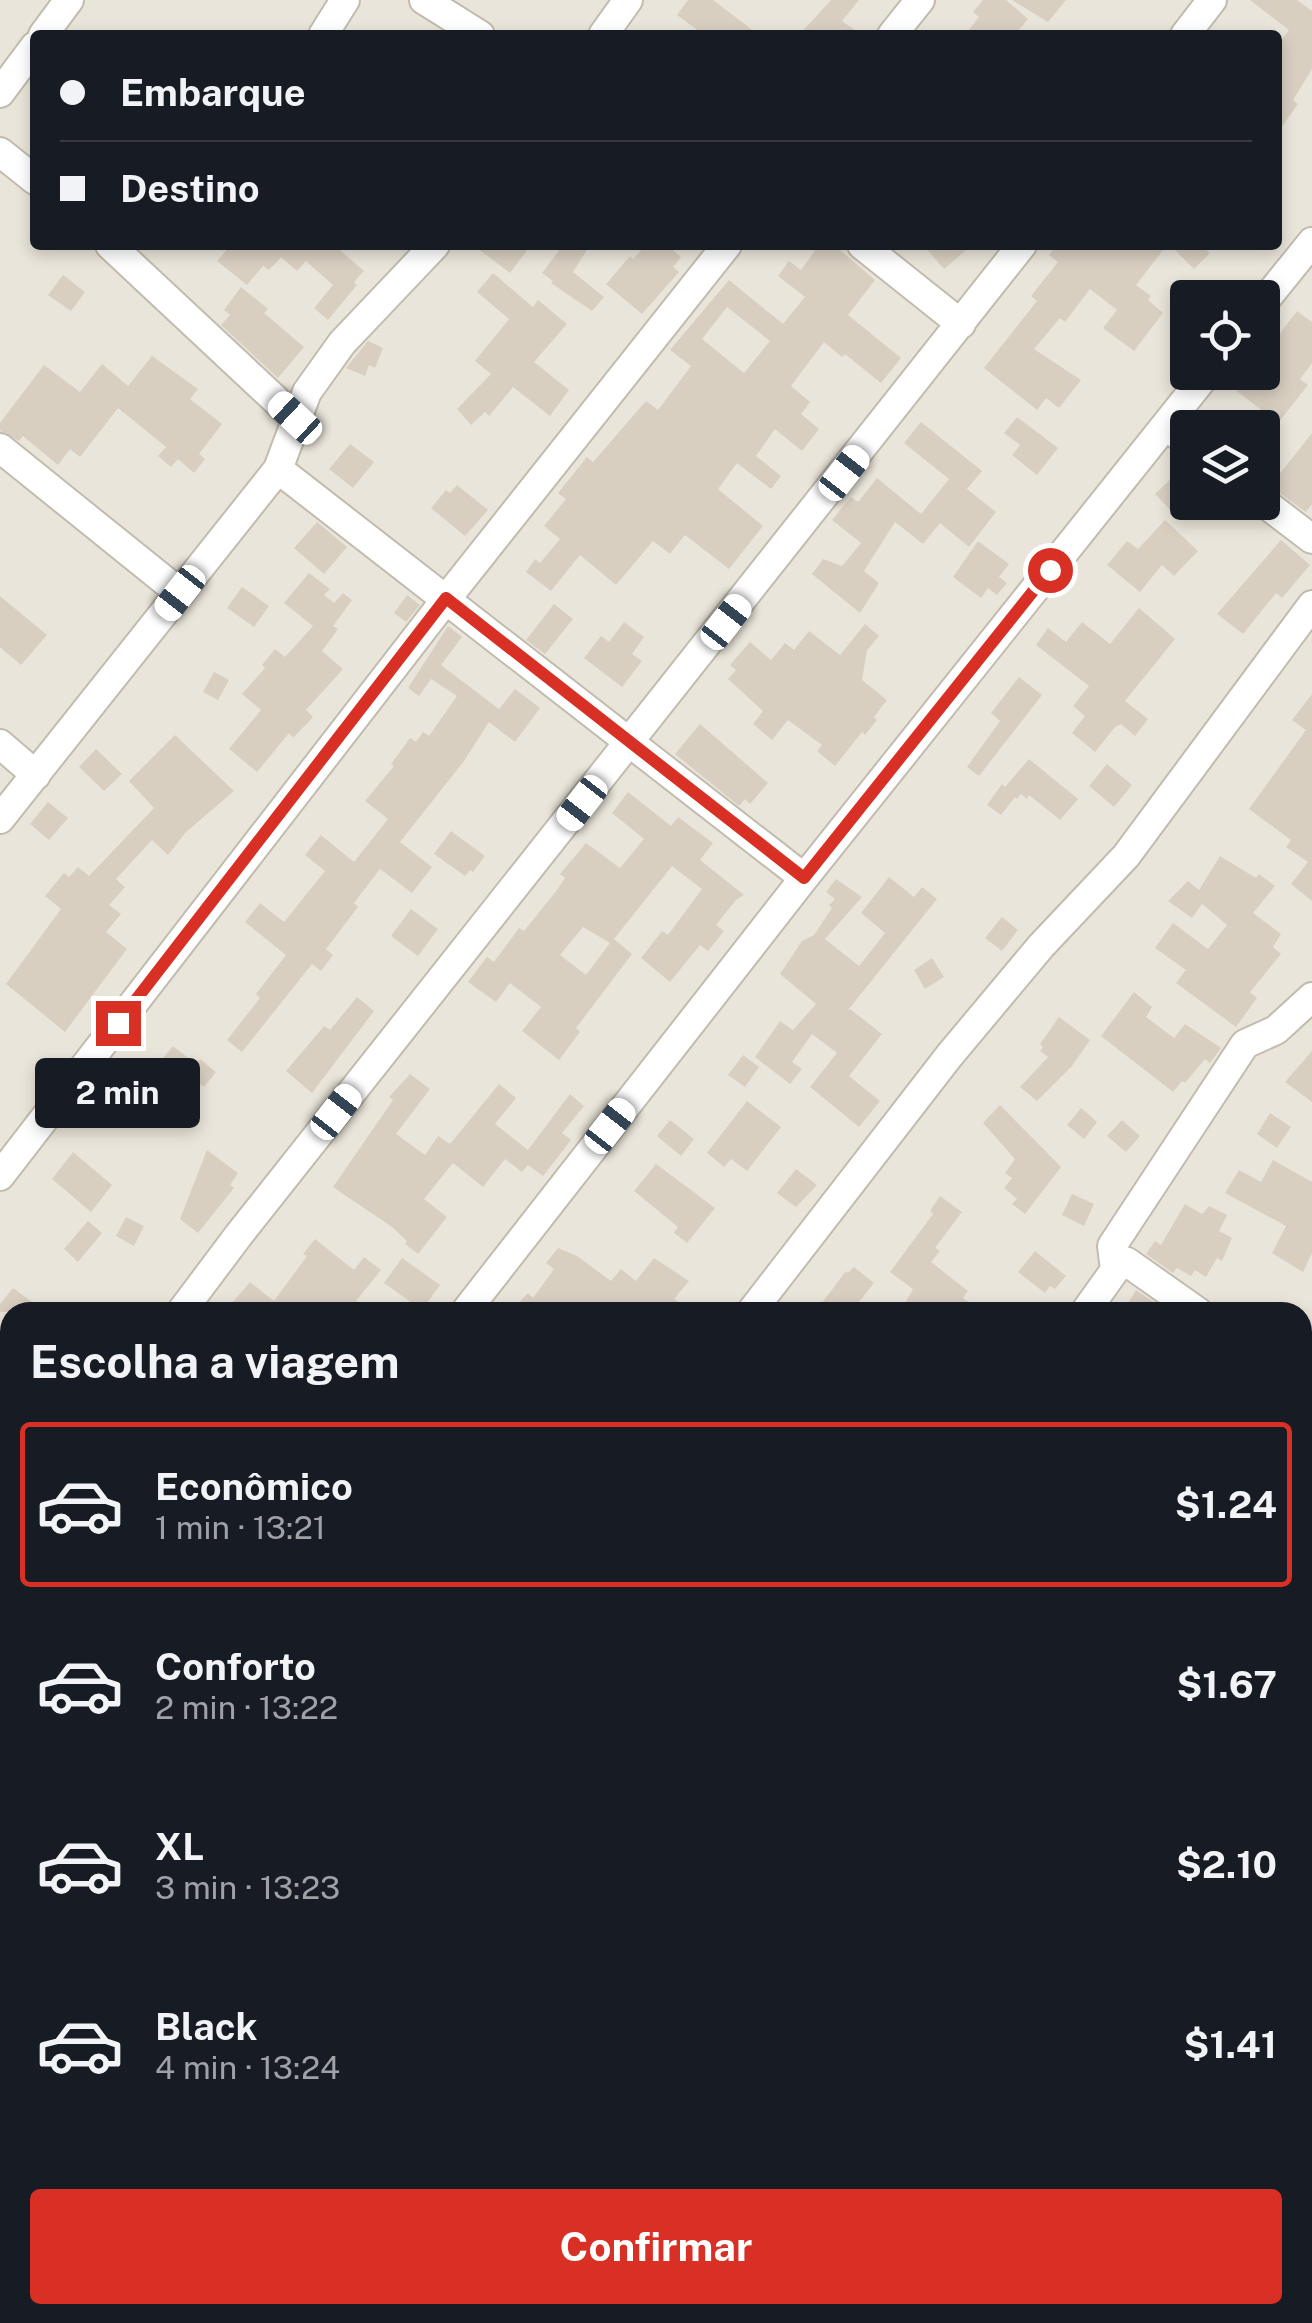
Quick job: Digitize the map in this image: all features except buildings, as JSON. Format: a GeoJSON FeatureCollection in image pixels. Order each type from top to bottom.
{"type":"FeatureCollection","features":[{"type":"Feature","properties":{"kind":"street"},"geometry":{"type":"LineString","coordinates":[[47,30],[70,0]]}},
{"type":"Feature","properties":{"kind":"street"},"geometry":{"type":"LineString","coordinates":[[326,30],[345,0]]}},
{"type":"Feature","properties":{"kind":"street"},"geometry":{"type":"LineString","coordinates":[[424,0],[472,30]]}},
{"type":"Feature","properties":{"kind":"street"},"geometry":{"type":"LineString","coordinates":[[607,30],[628,0]]}},
{"type":"Feature","properties":{"kind":"street"},"geometry":{"type":"LineString","coordinates":[[896,30],[920,0]]}},
{"type":"Feature","properties":{"kind":"street"},"geometry":{"type":"LineString","coordinates":[[1189,30],[1212,0]]}},
{"type":"Feature","properties":{"kind":"street"},"geometry":{"type":"LineString","coordinates":[[0,93],[30,53]]}},
{"type":"Feature","properties":{"kind":"street"},"geometry":{"type":"LineString","coordinates":[[0,152],[30,176]]}},
{"type":"Feature","properties":{"kind":"street"},"geometry":{"type":"LineString","coordinates":[[1280,282],[1312,242]]}},
{"type":"Feature","properties":{"kind":"street"},"geometry":{"type":"LineString","coordinates":[[0,819],[278,470],[307,392],[342,344],[430,250]]}},
{"type":"Feature","properties":{"kind":"street"},"geometry":{"type":"LineString","coordinates":[[0,1176],[446,598],[723,250]]}},
{"type":"Feature","properties":{"kind":"street"},"geometry":{"type":"LineString","coordinates":[[868,250],[961,324]]}},
{"type":"Feature","properties":{"kind":"street"},"geometry":{"type":"LineString","coordinates":[[188,1302],[1018,250]]}},
{"type":"Feature","properties":{"kind":"street"},"geometry":{"type":"LineString","coordinates":[[141,255],[295,418]]}},
{"type":"Feature","properties":{"kind":"street"},"geometry":{"type":"LineString","coordinates":[[473,1302],[804,878],[1170,442]]}},
{"type":"Feature","properties":{"kind":"street"},"geometry":{"type":"LineString","coordinates":[[0,448],[180,593]]}},
{"type":"Feature","properties":{"kind":"street"},"geometry":{"type":"LineString","coordinates":[[278,470],[804,878]]}},
{"type":"Feature","properties":{"kind":"street"},"geometry":{"type":"LineString","coordinates":[[1280,515],[1312,538]]}},
{"type":"Feature","properties":{"kind":"street"},"geometry":{"type":"LineString","coordinates":[[771,1302],[949,1056],[1041,946],[1126,856],[1312,605]]}},
{"type":"Feature","properties":{"kind":"street"},"geometry":{"type":"LineString","coordinates":[[0,744],[36,775]]}},
{"type":"Feature","properties":{"kind":"street"},"geometry":{"type":"LineString","coordinates":[[1091,1302],[1115,1270],[1112,1246],[1245,1044],[1276,1030],[1312,997]]}},
{"type":"Feature","properties":{"kind":"street"},"geometry":{"type":"LineString","coordinates":[[1114,1258],[1127,1262],[1184,1302]]}},
{"type":"Feature","properties":{"kind":"shaded area"},"geometry":{"type":"Polygon","coordinates":[[[0,0],[1312,0],[1312,1302],[0,1302],[0,0]]]}},
{"type":"Feature","properties":{"kind":"route"},"geometry":{"type":"LineString","coordinates":[[118,1023],[446,598],[804,878],[1050,570]]}}]}
